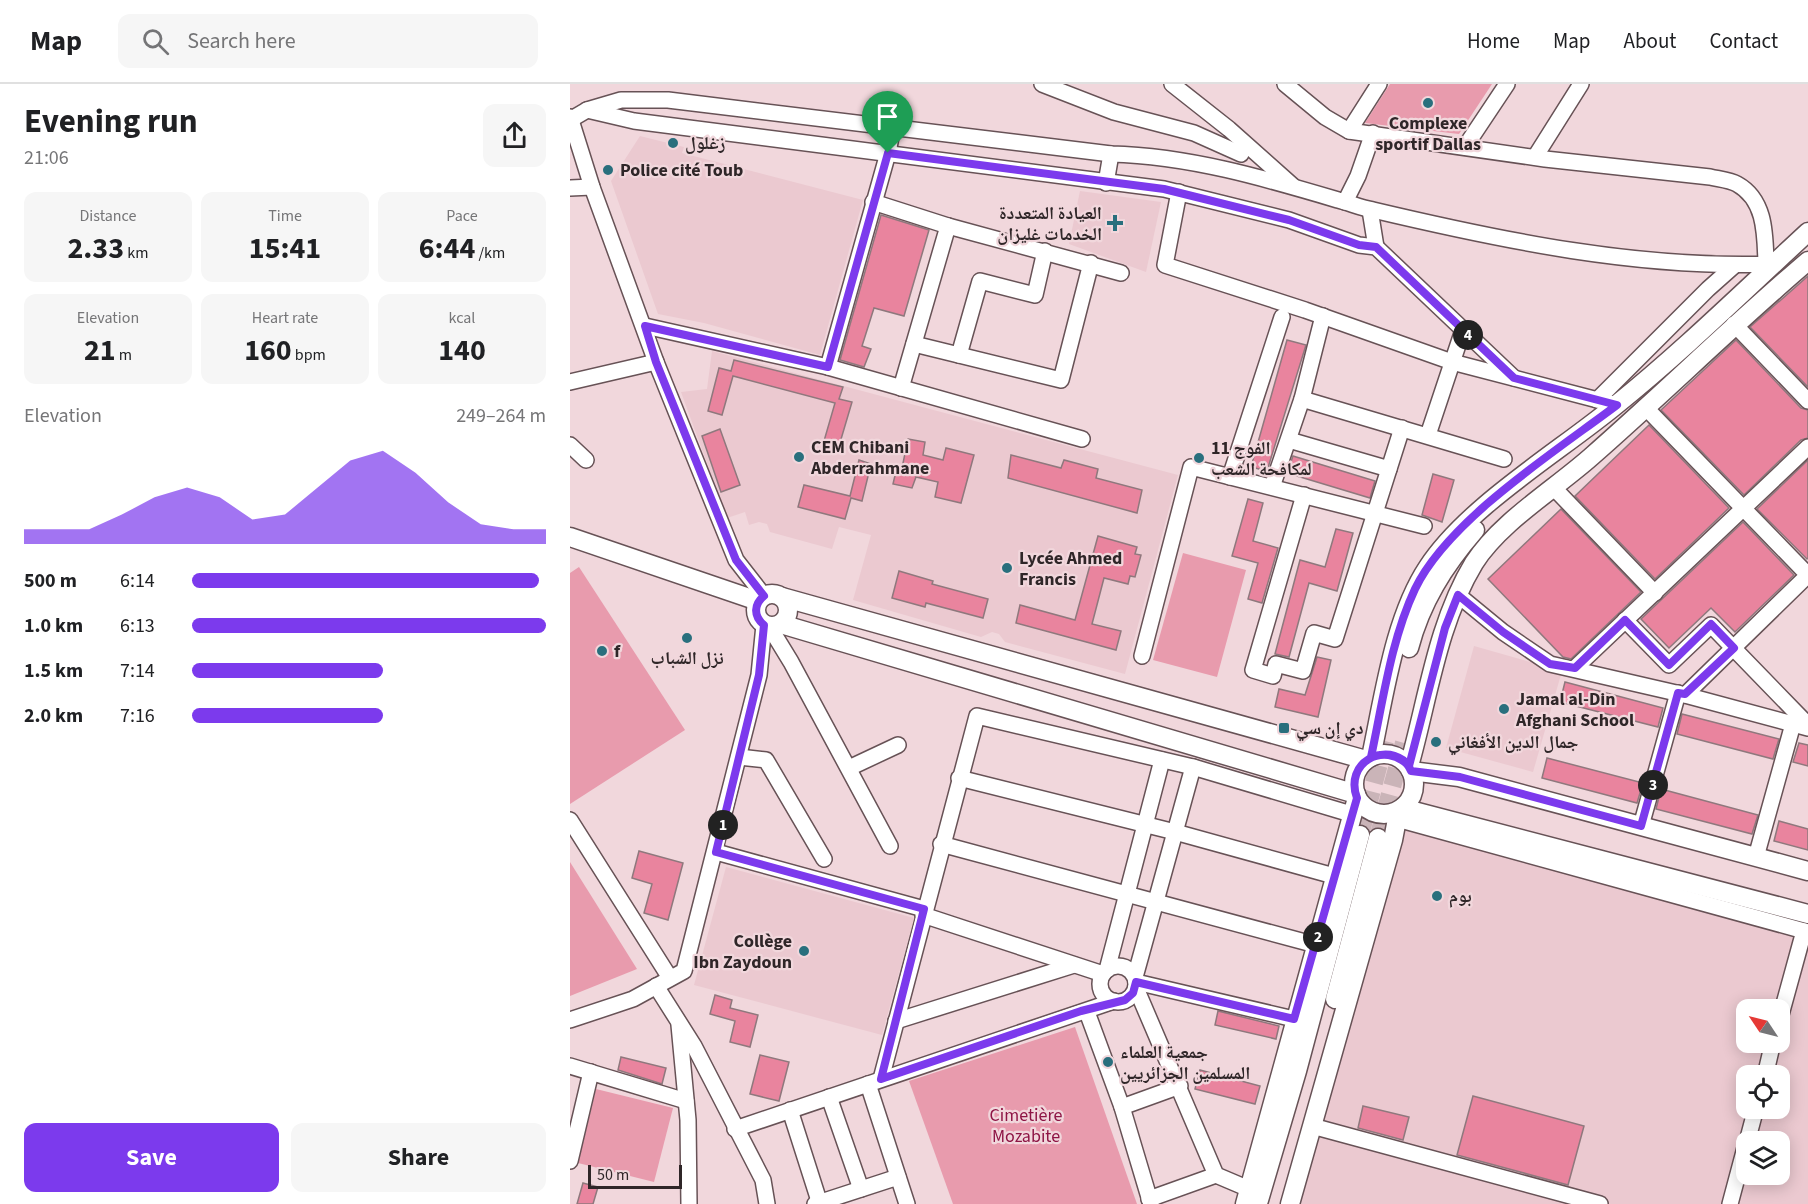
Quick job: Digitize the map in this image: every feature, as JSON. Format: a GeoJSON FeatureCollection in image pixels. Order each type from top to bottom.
{"type":"FeatureCollection","features":[{"type":"Feature","properties":{"kind":"main road"},"geometry":{"type":"LineString","coordinates":[[1251,1199],[1294,1019],[1355,802],[1354,779],[1357,770],[1368,759],[1404,619],[1415,589],[1428,566],[1454,536],[1517,480],[1617,405],[1808,232]]}},
{"type":"Feature","properties":{"kind":"main road"},"geometry":{"type":"LineString","coordinates":[[1404,743],[1430,646],[1446,603],[1467,563],[1478,549],[1554,488],[1734,324],[1808,261]]}},
{"type":"Feature","properties":{"kind":"main road"},"geometry":{"type":"LineString","coordinates":[[1385,741],[1415,626],[1423,605],[1444,568],[1517,480]]}},
{"type":"Feature","properties":{"kind":"main road"},"geometry":{"type":"LineString","coordinates":[[570,537],[768,598],[1368,759],[1387,754],[1396,756],[1410,769],[1415,785],[1413,795],[1398,813],[1290,1204]]}},
{"type":"Feature","properties":{"kind":"main road"},"geometry":{"type":"LineString","coordinates":[[1410,769],[1443,636],[1458,595],[1476,561],[1495,537]]}},
{"type":"Feature","properties":{"kind":"main road"},"geometry":{"type":"LineString","coordinates":[[768,598],[756,614],[772,625],[1355,802],[1377,814],[1398,813],[1807,925]]}},
{"type":"Feature","properties":{"kind":"main road"},"geometry":{"type":"LineString","coordinates":[[768,598],[788,610],[772,625]]}},
{"type":"Feature","properties":{"kind":"main road"},"geometry":{"type":"LineString","coordinates":[[1410,769],[1460,777],[1808,871]]}},
{"type":"Feature","properties":{"kind":"main road"},"geometry":{"type":"LineString","coordinates":[[1251,1199],[1298,1071],[1369,837],[1281,1204]]}},
{"type":"Feature","properties":{"kind":"street"},"geometry":{"type":"LineString","coordinates":[[1042,84],[1114,112],[1194,133],[1241,154]]}},
{"type":"Feature","properties":{"kind":"street"},"geometry":{"type":"LineString","coordinates":[[1172,84],[1295,188]]}},
{"type":"Feature","properties":{"kind":"street"},"geometry":{"type":"LineString","coordinates":[[1349,131],[1379,84]]}},
{"type":"Feature","properties":{"kind":"street"},"geometry":{"type":"LineString","coordinates":[[1465,147],[1507,84]]}},
{"type":"Feature","properties":{"kind":"street"},"geometry":{"type":"LineString","coordinates":[[1535,157],[1581,84]]}},
{"type":"Feature","properties":{"kind":"street"},"geometry":{"type":"LineString","coordinates":[[768,598],[736,560],[656,362],[645,326],[592,187],[570,119],[586,110],[621,100],[668,100],[1111,154],[1176,159],[1238,172],[1370,210],[1551,247],[1629,258],[1735,265],[1770,264],[1765,225],[1756,203],[1736,183],[1710,177],[1535,157],[1349,131],[1324,117],[1287,85]]}},
{"type":"Feature","properties":{"kind":"street"},"geometry":{"type":"LineString","coordinates":[[586,110],[634,121],[1179,192],[1289,220],[1359,245],[1376,247],[1514,378]]}},
{"type":"Feature","properties":{"kind":"street"},"geometry":{"type":"LineString","coordinates":[[828,367],[888,153],[893,126]]}},
{"type":"Feature","properties":{"kind":"street"},"geometry":{"type":"LineString","coordinates":[[1228,129],[1241,154],[1238,172]]}},
{"type":"Feature","properties":{"kind":"street"},"geometry":{"type":"LineString","coordinates":[[1345,202],[1358,176],[1373,134]]}},
{"type":"Feature","properties":{"kind":"street"},"geometry":{"type":"LineString","coordinates":[[1106,183],[1111,154]]}},
{"type":"Feature","properties":{"kind":"street"},"geometry":{"type":"LineString","coordinates":[[570,188],[592,187]]}},
{"type":"Feature","properties":{"kind":"street"},"geometry":{"type":"LineString","coordinates":[[1179,192],[1165,265],[1323,316],[1452,362],[1617,405]]}},
{"type":"Feature","properties":{"kind":"street"},"geometry":{"type":"LineString","coordinates":[[873,202],[948,226],[1091,263],[1120,273]]}},
{"type":"Feature","properties":{"kind":"street"},"geometry":{"type":"LineString","coordinates":[[1370,210],[1376,247]]}},
{"type":"Feature","properties":{"kind":"street"},"geometry":{"type":"LineString","coordinates":[[901,388],[948,226]]}},
{"type":"Feature","properties":{"kind":"street"},"geometry":{"type":"LineString","coordinates":[[959,355],[980,281],[1035,295],[1045,251]]}},
{"type":"Feature","properties":{"kind":"street"},"geometry":{"type":"LineString","coordinates":[[914,344],[1061,381],[1091,263]]}},
{"type":"Feature","properties":{"kind":"street"},"geometry":{"type":"LineString","coordinates":[[1598,400],[1708,288],[1735,265]]}},
{"type":"Feature","properties":{"kind":"street"},"geometry":{"type":"LineString","coordinates":[[1272,487],[1302,399],[1323,316]]}},
{"type":"Feature","properties":{"kind":"street"},"geometry":{"type":"LineString","coordinates":[[1230,477],[1282,317]]}},
{"type":"Feature","properties":{"kind":"street"},"geometry":{"type":"LineString","coordinates":[[1734,324],[1808,402]]}},
{"type":"Feature","properties":{"kind":"street"},"geometry":{"type":"LineString","coordinates":[[645,326],[828,367],[1082,439]]}},
{"type":"Feature","properties":{"kind":"street"},"geometry":{"type":"LineString","coordinates":[[1428,435],[1463,330]]}},
{"type":"Feature","properties":{"kind":"street"},"geometry":{"type":"LineString","coordinates":[[570,382],[656,362]]}},
{"type":"Feature","properties":{"kind":"street"},"geometry":{"type":"LineString","coordinates":[[1302,399],[1504,459]]}},
{"type":"Feature","properties":{"kind":"street"},"geometry":{"type":"LineString","coordinates":[[1641,826],[1682,694],[1734,648],[1808,575],[1645,407]]}},
{"type":"Feature","properties":{"kind":"street"},"geometry":{"type":"LineString","coordinates":[[1304,495],[1253,670],[1273,676],[1276,664],[1303,671],[1314,633],[1335,639],[1402,428]]}},
{"type":"Feature","properties":{"kind":"street"},"geometry":{"type":"LineString","coordinates":[[1289,440],[1389,469]]}},
{"type":"Feature","properties":{"kind":"street"},"geometry":{"type":"LineString","coordinates":[[570,445],[586,460]]}},
{"type":"Feature","properties":{"kind":"street"},"geometry":{"type":"LineString","coordinates":[[1575,668],[1808,447]]}},
{"type":"Feature","properties":{"kind":"street"},"geometry":{"type":"LineString","coordinates":[[1143,656],[1191,466],[1424,526]]}},
{"type":"Feature","properties":{"kind":"street"},"geometry":{"type":"LineString","coordinates":[[1554,488],[1654,593]]}},
{"type":"Feature","properties":{"kind":"street"},"geometry":{"type":"LineString","coordinates":[[1458,595],[1503,632],[1550,664],[1804,722]]}},
{"type":"Feature","properties":{"kind":"street"},"geometry":{"type":"LineString","coordinates":[[1625,620],[1669,665],[1711,624],[1804,722]]}},
{"type":"Feature","properties":{"kind":"street"},"geometry":{"type":"LineString","coordinates":[[570,1020],[633,999],[684,971],[772,625]]}},
{"type":"Feature","properties":{"kind":"street"},"geometry":{"type":"LineString","coordinates":[[772,625],[890,846]]}},
{"type":"Feature","properties":{"kind":"street"},"geometry":{"type":"LineString","coordinates":[[907,1204],[874,1082],[896,1021],[976,716],[1355,802]]}},
{"type":"Feature","properties":{"kind":"street"},"geometry":{"type":"LineString","coordinates":[[1756,857],[1804,722]]}},
{"type":"Feature","properties":{"kind":"street"},"geometry":{"type":"LineString","coordinates":[[849,768],[898,745]]}},
{"type":"Feature","properties":{"kind":"street"},"geometry":{"type":"LineString","coordinates":[[739,757],[766,760],[824,859]]}},
{"type":"Feature","properties":{"kind":"street"},"geometry":{"type":"LineString","coordinates":[[1114,1001],[1102,990],[1105,972],[1162,760]]}},
{"type":"Feature","properties":{"kind":"street"},"geometry":{"type":"LineString","coordinates":[[735,1129],[1130,997],[1193,767]]}},
{"type":"Feature","properties":{"kind":"street"},"geometry":{"type":"LineString","coordinates":[[959,778],[1175,832],[1334,876]]}},
{"type":"Feature","properties":{"kind":"street"},"geometry":{"type":"LineString","coordinates":[[570,820],[670,978]]}},
{"type":"Feature","properties":{"kind":"street"},"geometry":{"type":"LineString","coordinates":[[941,844],[1156,900],[1316,945]]}},
{"type":"Feature","properties":{"kind":"street"},"geometry":{"type":"LineString","coordinates":[[716,852],[923,912],[1074,965],[1105,972],[1123,966],[1135,982],[1216,1175],[1251,1199]]}},
{"type":"Feature","properties":{"kind":"street"},"geometry":{"type":"LineString","coordinates":[[1786,999],[1807,925]]}},
{"type":"Feature","properties":{"kind":"street"},"geometry":{"type":"LineString","coordinates":[[896,1021],[1074,965]]}},
{"type":"Feature","properties":{"kind":"street"},"geometry":{"type":"LineString","coordinates":[[1135,982],[1294,1019]]}},
{"type":"Feature","properties":{"kind":"street"},"geometry":{"type":"LineString","coordinates":[[656,986],[694,1046],[735,1129],[763,1179],[767,1204]]}},
{"type":"Feature","properties":{"kind":"street"},"geometry":{"type":"LineString","coordinates":[[1087,1012],[1122,1107],[1150,1201],[1216,1175]]}},
{"type":"Feature","properties":{"kind":"street"},"geometry":{"type":"LineString","coordinates":[[678,1022],[686,1101],[689,1204]]}},
{"type":"Feature","properties":{"kind":"street"},"geometry":{"type":"LineString","coordinates":[[570,1065],[686,1101]]}},
{"type":"Feature","properties":{"kind":"street"},"geometry":{"type":"LineString","coordinates":[[570,1161],[573,1136],[591,1072]]}},
{"type":"Feature","properties":{"kind":"street"},"geometry":{"type":"LineString","coordinates":[[1122,1107],[1180,1086]]}},
{"type":"Feature","properties":{"kind":"street"},"geometry":{"type":"LineString","coordinates":[[829,1097],[861,1189]]}},
{"type":"Feature","properties":{"kind":"street"},"geometry":{"type":"LineString","coordinates":[[790,1110],[818,1204],[898,1177]]}},
{"type":"Feature","properties":{"kind":"street"},"geometry":{"type":"LineString","coordinates":[[1312,1126],[1600,1204]]}},
{"type":"Feature","properties":{"kind":"street"},"geometry":{"type":"LineString","coordinates":[[1730,1204],[1736,1181]]}},
{"type":"Feature","properties":{"kind":"shaded area"},"geometry":{"type":"Polygon","coordinates":[[[640,136],[684,147],[682,153],[863,200],[820,355],[704,323],[658,314],[611,181],[640,136]]]}},
{"type":"Feature","properties":{"kind":"shaded area","name":"العيادة المتعددة الخدمات غليزان"},"geometry":{"type":"Polygon","coordinates":[[[1080,191],[1161,202],[1146,272],[1069,244],[1080,191]]]}},
{"type":"Feature","properties":{"kind":"shaded area","name":"Lycée Ahmed Francis"},"geometry":{"type":"Polygon","coordinates":[[[712,351],[1178,475],[1125,674],[1005,642],[999,634],[992,632],[981,637],[853,600],[871,535],[839,527],[832,549],[770,532],[767,524],[759,522],[749,525],[745,512],[727,518],[681,392],[707,389],[712,351]]]}},
{"type":"Feature","properties":{"kind":"shaded area","name":"Jamal al-Din Afghani School"},"geometry":{"type":"Polygon","coordinates":[[[1474,646],[1562,671],[1533,772],[1446,748],[1474,646]]]}},
{"type":"Feature","properties":{"kind":"shaded area"},"geometry":{"type":"Polygon","coordinates":[[[1403,827],[1808,937],[1808,1204],[1300,1204],[1403,827]]]}},
{"type":"Feature","properties":{"kind":"shaded area","name":"Collège Ibn Zaydoun"},"geometry":{"type":"Polygon","coordinates":[[[726,867],[914,918],[882,1035],[694,985],[726,867]]]}},
{"type":"Feature","properties":{"kind":"green space","name":"Complexe sportif Dallas"},"geometry":{"type":"Polygon","coordinates":[[[1390,84],[1492,84],[1459,134],[1365,123],[1390,84]]]}},
{"type":"Feature","properties":{"kind":"green space"},"geometry":{"type":"Polygon","coordinates":[[[1183,553],[1246,570],[1217,677],[1153,660],[1183,553]]]}},
{"type":"Feature","properties":{"kind":"green space","name":"f"},"geometry":{"type":"Polygon","coordinates":[[[579,567],[685,730],[570,804],[570,573],[579,567]]]}},
{"type":"Feature","properties":{"kind":"green space"},"geometry":{"type":"Polygon","coordinates":[[[570,862],[637,969],[570,996],[570,862]]]}},
{"type":"Feature","properties":{"kind":"green space","name":"Cimetière Mozabite"},"geometry":{"type":"Polygon","coordinates":[[[1075,1027],[1137,1204],[953,1204],[909,1081],[1075,1027]]]}},
{"type":"Feature","properties":{"kind":"green space"},"geometry":{"type":"Polygon","coordinates":[[[596,1089],[673,1108],[654,1182],[578,1163],[596,1089]]]}},
{"type":"Feature","properties":{"kind":"building"},"geometry":{"type":"Polygon","coordinates":[[[881,215],[929,230],[904,316],[874,308],[862,346],[871,349],[864,367],[840,360],[881,215]]]}},
{"type":"Feature","properties":{"kind":"building"},"geometry":{"type":"Polygon","coordinates":[[[1808,276],[1808,387],[1750,327],[1808,276]]]}},
{"type":"Feature","properties":{"kind":"building"},"geometry":{"type":"Polygon","coordinates":[[[1287,340],[1306,345],[1267,471],[1251,467],[1287,340]]]}},
{"type":"Feature","properties":{"kind":"building"},"geometry":{"type":"Polygon","coordinates":[[[1736,340],[1801,408],[1808,410],[1808,438],[1801,440],[1744,495],[1661,410],[1736,340]]]}},
{"type":"Feature","properties":{"kind":"building"},"geometry":{"type":"Polygon","coordinates":[[[734,360],[843,387],[839,399],[852,402],[839,446],[824,441],[835,403],[733,376],[722,415],[708,411],[719,368],[731,371],[734,360]]]}},
{"type":"Feature","properties":{"kind":"building"},"geometry":{"type":"Polygon","coordinates":[[[1649,425],[1729,508],[1655,579],[1575,496],[1649,425]]]}},
{"type":"Feature","properties":{"kind":"building"},"geometry":{"type":"Polygon","coordinates":[[[720,429],[740,485],[721,492],[702,436],[720,429]]]}},
{"type":"Feature","properties":{"kind":"building"},"geometry":{"type":"Polygon","coordinates":[[[908,439],[925,442],[923,455],[943,460],[946,448],[974,455],[961,503],[935,497],[938,482],[916,477],[912,488],[893,484],[897,467],[902,468],[908,439]]]}},
{"type":"Feature","properties":{"kind":"building"},"geometry":{"type":"Polygon","coordinates":[[[1011,455],[1061,468],[1064,460],[1098,469],[1096,478],[1142,490],[1137,513],[1008,478],[1011,455]]]}},
{"type":"Feature","properties":{"kind":"building"},"geometry":{"type":"Polygon","coordinates":[[[1293,456],[1375,481],[1370,498],[1287,473],[1293,456]]]}},
{"type":"Feature","properties":{"kind":"building"},"geometry":{"type":"Polygon","coordinates":[[[859,460],[871,464],[862,501],[851,498],[845,519],[798,507],[804,485],[850,496],[859,460]]]}},
{"type":"Feature","properties":{"kind":"building"},"geometry":{"type":"Polygon","coordinates":[[[1808,460],[1808,558],[1807,559],[1757,509],[1808,460]]]}},
{"type":"Feature","properties":{"kind":"building"},"geometry":{"type":"Polygon","coordinates":[[[1433,474],[1454,480],[1442,522],[1422,515],[1433,474]]]}},
{"type":"Feature","properties":{"kind":"building"},"geometry":{"type":"Polygon","coordinates":[[[1248,499],[1263,503],[1253,541],[1278,548],[1262,603],[1248,599],[1258,563],[1232,556],[1248,499]]]}},
{"type":"Feature","properties":{"kind":"building"},"geometry":{"type":"Polygon","coordinates":[[[1561,509],[1641,592],[1571,659],[1563,657],[1488,579],[1561,509]]]}},
{"type":"Feature","properties":{"kind":"building"},"geometry":{"type":"Polygon","coordinates":[[[1743,522],[1794,575],[1735,632],[1711,608],[1669,648],[1641,619],[1743,522]]]}},
{"type":"Feature","properties":{"kind":"building"},"geometry":{"type":"Polygon","coordinates":[[[1336,529],[1353,533],[1337,591],[1309,583],[1289,657],[1275,654],[1300,560],[1325,567],[1336,529]]]}},
{"type":"Feature","properties":{"kind":"building"},"geometry":{"type":"Polygon","coordinates":[[[1098,536],[1137,547],[1135,554],[1141,555],[1135,577],[1130,576],[1128,584],[1104,578],[1092,624],[1121,631],[1116,650],[1016,623],[1020,605],[1075,620],[1098,536]]]}},
{"type":"Feature","properties":{"kind":"building"},"geometry":{"type":"Polygon","coordinates":[[[899,571],[933,581],[932,584],[988,599],[983,618],[926,603],[925,607],[892,598],[899,571]]]}},
{"type":"Feature","properties":{"kind":"building"},"geometry":{"type":"Polygon","coordinates":[[[1317,657],[1331,660],[1318,717],[1275,707],[1279,689],[1305,695],[1317,657]]]}},
{"type":"Feature","properties":{"kind":"building"},"geometry":{"type":"Polygon","coordinates":[[[1565,682],[1663,708],[1658,727],[1560,702],[1565,682]]]}},
{"type":"Feature","properties":{"kind":"building"},"geometry":{"type":"Polygon","coordinates":[[[1682,714],[1779,739],[1773,759],[1677,734],[1682,714]]]}},
{"type":"Feature","properties":{"kind":"building"},"geometry":{"type":"Polygon","coordinates":[[[1799,743],[1808,745],[1808,766],[1793,762],[1799,743]]]}},
{"type":"Feature","properties":{"kind":"building"},"geometry":{"type":"Polygon","coordinates":[[[1547,758],[1643,783],[1637,803],[1542,778],[1547,758]]]}},
{"type":"Feature","properties":{"kind":"building"},"geometry":{"type":"Polygon","coordinates":[[[1661,789],[1758,815],[1752,834],[1656,809],[1661,789]]]}},
{"type":"Feature","properties":{"kind":"building"},"geometry":{"type":"Polygon","coordinates":[[[1779,821],[1808,829],[1808,850],[1774,841],[1779,821]]]}},
{"type":"Feature","properties":{"kind":"building"},"geometry":{"type":"Polygon","coordinates":[[[639,851],[683,863],[668,920],[644,913],[652,884],[632,878],[639,851]]]}},
{"type":"Feature","properties":{"kind":"building"},"geometry":{"type":"Polygon","coordinates":[[[715,995],[732,1000],[730,1008],[758,1015],[750,1047],[730,1042],[735,1021],[710,1014],[715,995]]]}},
{"type":"Feature","properties":{"kind":"building"},"geometry":{"type":"Polygon","coordinates":[[[1218,1011],[1279,1026],[1276,1039],[1215,1025],[1218,1011]]]}},
{"type":"Feature","properties":{"kind":"building"},"geometry":{"type":"Polygon","coordinates":[[[760,1055],[789,1062],[779,1101],[750,1094],[760,1055]]]}},
{"type":"Feature","properties":{"kind":"building"},"geometry":{"type":"Polygon","coordinates":[[[621,1057],[666,1068],[662,1084],[618,1070],[621,1057]]]}},
{"type":"Feature","properties":{"kind":"building"},"geometry":{"type":"Polygon","coordinates":[[[1200,1070],[1260,1086],[1255,1104],[1195,1089],[1200,1070]]]}},
{"type":"Feature","properties":{"kind":"building"},"geometry":{"type":"Polygon","coordinates":[[[1473,1096],[1584,1126],[1568,1185],[1457,1155],[1473,1096]]]}},
{"type":"Feature","properties":{"kind":"building"},"geometry":{"type":"Polygon","coordinates":[[[1363,1106],[1409,1117],[1403,1140],[1358,1128],[1363,1106]]]}},
{"type":"Feature","properties":{"kind":"building"},"geometry":{"type":"Polygon","coordinates":[[[583,1183],[598,1187],[593,1204],[577,1204],[583,1183]]]}},
{"type":"Feature","properties":{"kind":"tunnel"},"geometry":{"type":"LineString","coordinates":[[1360,835],[1385,741]]}},
{"type":"Feature","properties":{"kind":"tunnel"},"geometry":{"type":"LineString","coordinates":[[1378,838],[1404,743]]}},
{"type":"Feature","properties":{"kind":"place","name":"Complexe sportif Dallas"},"geometry":{"type":"Point","coordinates":[1428,103]}},
{"type":"Feature","properties":{"kind":"place","name":"زغلول"},"geometry":{"type":"Point","coordinates":[673,143]}},
{"type":"Feature","properties":{"kind":"place","name":"Police cité Toub"},"geometry":{"type":"Point","coordinates":[608,170]}},
{"type":"Feature","properties":{"kind":"place","name":"العيادة المتعددة الخدمات غليزان"},"geometry":{"type":"Point","coordinates":[1115,223]}},
{"type":"Feature","properties":{"kind":"place","name":"CEM Chibani Abderrahmane"},"geometry":{"type":"Point","coordinates":[799,457]}},
{"type":"Feature","properties":{"kind":"place","name":"الفوج 11 لمكافحة الشعب"},"geometry":{"type":"Point","coordinates":[1199,458]}},
{"type":"Feature","properties":{"kind":"place","name":"Lycée Ahmed Francis"},"geometry":{"type":"Point","coordinates":[1007,568]}},
{"type":"Feature","properties":{"kind":"place","name":"نزل الشباب"},"geometry":{"type":"Point","coordinates":[687,638]}},
{"type":"Feature","properties":{"kind":"place","name":"f"},"geometry":{"type":"Point","coordinates":[602,651]}},
{"type":"Feature","properties":{"kind":"place","name":"Jamal al-Din Afghani School"},"geometry":{"type":"Point","coordinates":[1504,709]}},
{"type":"Feature","properties":{"kind":"place","name":"دي إن سي"},"geometry":{"type":"Point","coordinates":[1284,728]}},
{"type":"Feature","properties":{"kind":"place","name":"جمال الدين الأفغاني"},"geometry":{"type":"Point","coordinates":[1436,742]}},
{"type":"Feature","properties":{"kind":"place","name":"بوم"},"geometry":{"type":"Point","coordinates":[1437,896]}},
{"type":"Feature","properties":{"kind":"place","name":"Collège Ibn Zaydoun"},"geometry":{"type":"Point","coordinates":[804,951]}},
{"type":"Feature","properties":{"kind":"place","name":"جمعية العلماء المسلمين الجزائريين"},"geometry":{"type":"Point","coordinates":[1108,1062]}},
{"type":"Feature","properties":{"kind":"route"},"geometry":{"type":"LineString","coordinates":[[888,153],[828,367],[645,326],[656,362],[736,560],[742,571],[764,596],[756,605],[756,614],[764,625],[759,675],[716,852],[924,909],[881,1079],[1081,1011],[1087,1012],[1114,1001],[1125,1000],[1133,993],[1136,982],[1252,1007],[1294,1019],[1357,798],[1354,789],[1357,770],[1363,762],[1379,754],[1396,756],[1409,766],[1445,628],[1458,595],[1503,632],[1550,664],[1575,668],[1625,620],[1669,665],[1711,624],[1734,648],[1685,694],[1678,693],[1641,826],[1460,777],[1411,771],[1409,766],[1403,760],[1396,756],[1387,754],[1379,754],[1371,757],[1404,619],[1415,589],[1428,566],[1454,536],[1517,480],[1617,405],[1514,378],[1376,247],[1359,245],[1289,220],[1164,189],[888,153]]}}]}
